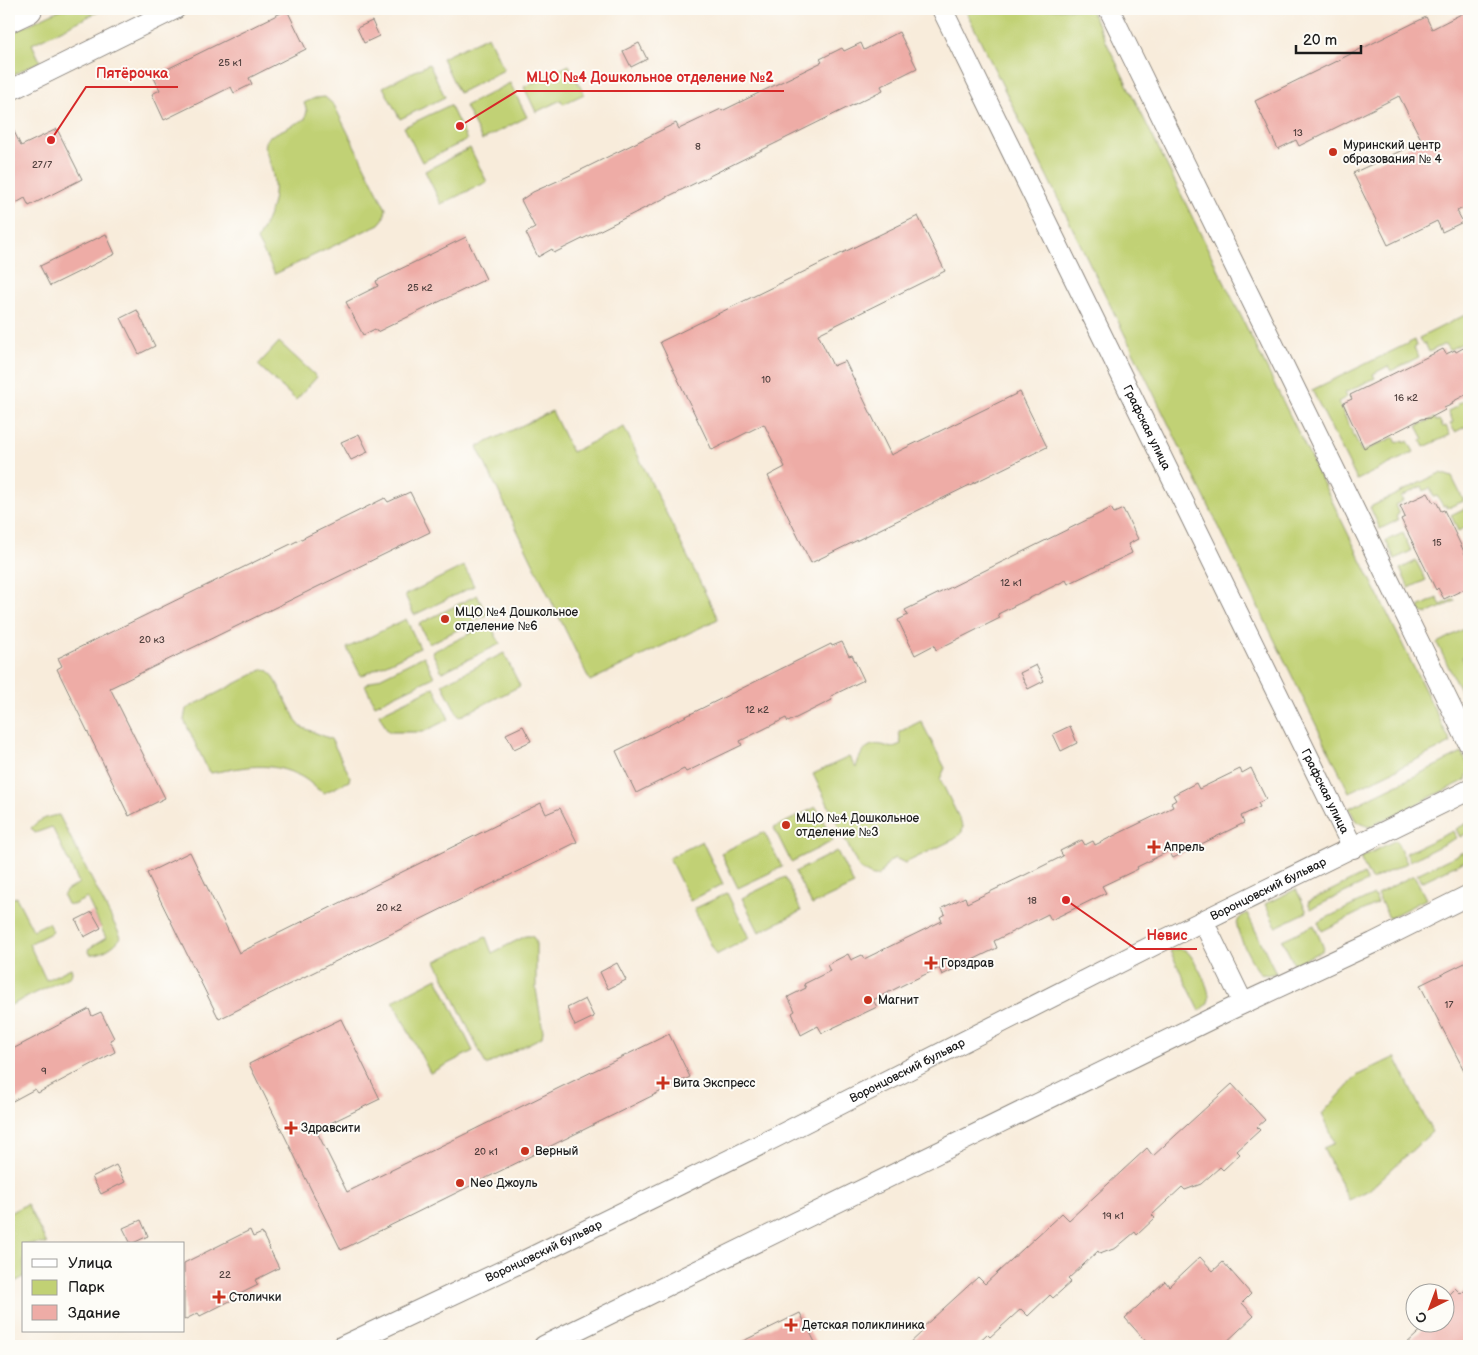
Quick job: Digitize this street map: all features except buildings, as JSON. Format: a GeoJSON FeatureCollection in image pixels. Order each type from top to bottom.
{"type":"FeatureCollection","features":[{"type":"Feature","properties":{"kind":"street"},"geometry":{"type":"LineString","coordinates":[[9,18],[28,9]]}},
{"type":"Feature","properties":{"kind":"street"},"geometry":{"type":"LineString","coordinates":[[9,91],[176,9]]}},
{"type":"Feature","properties":{"kind":"street","name":"Графская улица"},"geometry":{"type":"LineString","coordinates":[[942,9],[1353,848]]}},
{"type":"Feature","properties":{"kind":"street"},"geometry":{"type":"LineString","coordinates":[[1109,9],[1469,744]]}},
{"type":"Feature","properties":{"kind":"street","name":"Воронцовский бульвар"},"geometry":{"type":"LineString","coordinates":[[343,1346],[530,1258],[765,1142],[1203,921],[1469,790]]}},
{"type":"Feature","properties":{"kind":"street"},"geometry":{"type":"LineString","coordinates":[[544,1346],[1244,1003],[1373,943],[1469,895]]}},
{"type":"Feature","properties":{"kind":"street"},"geometry":{"type":"LineString","coordinates":[[1203,921],[1244,1003]]}},
{"type":"Feature","properties":{"kind":"green space"},"geometry":{"type":"Polygon","coordinates":[[[61,9],[104,9],[32,44],[40,61],[9,77],[9,34],[61,9]]]}},
{"type":"Feature","properties":{"kind":"green space"},"geometry":{"type":"Polygon","coordinates":[[[965,9],[1090,9],[1451,743],[1349,792],[965,9]]]}},
{"type":"Feature","properties":{"kind":"green space"},"geometry":{"type":"Polygon","coordinates":[[[488,36],[504,70],[459,93],[442,58],[488,36]]]}},
{"type":"Feature","properties":{"kind":"green space"},"geometry":{"type":"Polygon","coordinates":[[[429,64],[445,97],[400,119],[383,87],[429,64]]]}},
{"type":"Feature","properties":{"kind":"green space"},"geometry":{"type":"Polygon","coordinates":[[[569,65],[584,94],[563,104],[561,100],[536,112],[524,87],[569,65]]]}},
{"type":"Feature","properties":{"kind":"green space"},"geometry":{"type":"Polygon","coordinates":[[[510,83],[527,117],[482,140],[465,106],[510,83]]]}},
{"type":"Feature","properties":{"kind":"green space"},"geometry":{"type":"Polygon","coordinates":[[[325,97],[334,105],[386,209],[384,218],[379,224],[275,274],[257,240],[269,215],[274,194],[272,173],[264,146],[268,137],[305,119],[307,111],[304,103],[315,98],[325,97]]]}},
{"type":"Feature","properties":{"kind":"green space"},"geometry":{"type":"Polygon","coordinates":[[[450,105],[467,140],[422,162],[404,127],[450,105]]]}},
{"type":"Feature","properties":{"kind":"green space"},"geometry":{"type":"Polygon","coordinates":[[[470,148],[487,182],[441,204],[425,171],[470,148]]]}},
{"type":"Feature","properties":{"kind":"green space"},"geometry":{"type":"Polygon","coordinates":[[[1469,313],[1469,340],[1449,350],[1445,344],[1429,352],[1425,343],[1422,344],[1419,338],[1469,313]]]}},
{"type":"Feature","properties":{"kind":"green space"},"geometry":{"type":"Polygon","coordinates":[[[1415,340],[1417,346],[1414,348],[1419,357],[1391,371],[1388,366],[1373,374],[1375,378],[1345,393],[1347,397],[1338,402],[1362,452],[1394,437],[1397,443],[1404,440],[1405,443],[1408,441],[1414,452],[1357,480],[1312,390],[1415,340]]]}},
{"type":"Feature","properties":{"kind":"green space"},"geometry":{"type":"Polygon","coordinates":[[[279,342],[317,377],[296,400],[258,365],[279,342]]]}},
{"type":"Feature","properties":{"kind":"green space"},"geometry":{"type":"Polygon","coordinates":[[[1469,398],[1469,425],[1455,432],[1450,424],[1453,422],[1448,411],[1469,398]]]}},
{"type":"Feature","properties":{"kind":"green space"},"geometry":{"type":"Polygon","coordinates":[[[552,411],[572,452],[624,427],[718,619],[590,681],[477,447],[552,411]]]}},
{"type":"Feature","properties":{"kind":"green space"},"geometry":{"type":"Polygon","coordinates":[[[1434,418],[1436,421],[1439,420],[1443,427],[1446,426],[1450,435],[1424,447],[1421,441],[1424,439],[1417,426],[1434,418]]]}},
{"type":"Feature","properties":{"kind":"green space"},"geometry":{"type":"Polygon","coordinates":[[[1440,473],[1452,477],[1464,501],[1447,508],[1446,505],[1443,506],[1437,496],[1434,497],[1430,488],[1424,491],[1422,486],[1401,497],[1403,501],[1395,505],[1399,514],[1396,516],[1398,520],[1380,529],[1370,507],[1440,473]]]}},
{"type":"Feature","properties":{"kind":"green space"},"geometry":{"type":"Polygon","coordinates":[[[1467,507],[1469,526],[1458,531],[1451,515],[1467,507]]]}},
{"type":"Feature","properties":{"kind":"green space"},"geometry":{"type":"Polygon","coordinates":[[[1403,533],[1411,551],[1395,559],[1386,541],[1403,533]]]}},
{"type":"Feature","properties":{"kind":"green space"},"geometry":{"type":"Polygon","coordinates":[[[1416,561],[1426,580],[1409,588],[1400,569],[1416,561]]]}},
{"type":"Feature","properties":{"kind":"green space"},"geometry":{"type":"Polygon","coordinates":[[[464,566],[474,586],[414,615],[405,595],[464,566]]]}},
{"type":"Feature","properties":{"kind":"green space"},"geometry":{"type":"Polygon","coordinates":[[[477,595],[487,615],[429,644],[419,624],[477,595]]]}},
{"type":"Feature","properties":{"kind":"green space"},"geometry":{"type":"Polygon","coordinates":[[[1437,598],[1441,605],[1454,599],[1455,601],[1427,614],[1421,612],[1419,607],[1437,598]]]}},
{"type":"Feature","properties":{"kind":"green space"},"geometry":{"type":"Polygon","coordinates":[[[406,619],[420,648],[361,676],[347,648],[406,619]]]}},
{"type":"Feature","properties":{"kind":"green space"},"geometry":{"type":"Polygon","coordinates":[[[490,624],[500,644],[442,672],[432,652],[490,624]]]}},
{"type":"Feature","properties":{"kind":"green space"},"geometry":{"type":"Polygon","coordinates":[[[1466,628],[1469,636],[1469,654],[1462,657],[1469,672],[1469,677],[1467,678],[1469,682],[1469,709],[1437,643],[1466,628]]]}},
{"type":"Feature","properties":{"kind":"green space"},"geometry":{"type":"Polygon","coordinates":[[[504,653],[520,686],[459,717],[442,684],[504,653]]]}},
{"type":"Feature","properties":{"kind":"green space"},"geometry":{"type":"Polygon","coordinates":[[[424,656],[434,677],[375,705],[365,685],[424,656]]]}},
{"type":"Feature","properties":{"kind":"green space"},"geometry":{"type":"Polygon","coordinates":[[[264,669],[269,671],[274,677],[301,727],[331,739],[350,776],[349,781],[324,793],[302,777],[279,768],[257,766],[211,773],[207,768],[184,720],[186,709],[264,669]]]}},
{"type":"Feature","properties":{"kind":"green space"},"geometry":{"type":"Polygon","coordinates":[[[434,687],[449,719],[423,732],[388,732],[379,714],[434,687]]]}},
{"type":"Feature","properties":{"kind":"green space"},"geometry":{"type":"Polygon","coordinates":[[[921,721],[945,768],[940,779],[963,826],[962,832],[955,839],[905,863],[895,858],[886,866],[881,874],[874,876],[859,868],[813,774],[849,757],[856,768],[861,755],[868,747],[884,745],[891,748],[901,744],[899,732],[921,721]]]}},
{"type":"Feature","properties":{"kind":"green space"},"geometry":{"type":"Polygon","coordinates":[[[1462,753],[1469,767],[1466,780],[1369,827],[1356,821],[1349,808],[1462,753]]]}},
{"type":"Feature","properties":{"kind":"green space"},"geometry":{"type":"Polygon","coordinates":[[[816,807],[833,841],[791,862],[774,828],[816,807]]]}},
{"type":"Feature","properties":{"kind":"green space"},"geometry":{"type":"Polygon","coordinates":[[[59,815],[121,937],[111,947],[102,952],[90,954],[88,949],[106,938],[87,898],[73,905],[67,904],[63,896],[66,891],[79,883],[52,827],[35,833],[31,828],[44,819],[59,815]]]}},
{"type":"Feature","properties":{"kind":"green space"},"geometry":{"type":"Polygon","coordinates":[[[1469,822],[1469,832],[1460,837],[1456,829],[1469,822]]]}},
{"type":"Feature","properties":{"kind":"green space"},"geometry":{"type":"Polygon","coordinates":[[[1453,831],[1456,838],[1410,861],[1406,853],[1453,831]]]}},
{"type":"Feature","properties":{"kind":"green space"},"geometry":{"type":"Polygon","coordinates":[[[764,832],[782,867],[738,888],[721,853],[764,832]]]}},
{"type":"Feature","properties":{"kind":"green space"},"geometry":{"type":"Polygon","coordinates":[[[1396,840],[1407,863],[1371,880],[1360,858],[1396,840]]]}},
{"type":"Feature","properties":{"kind":"green space"},"geometry":{"type":"Polygon","coordinates":[[[702,841],[723,884],[690,901],[669,858],[702,841]]]}},
{"type":"Feature","properties":{"kind":"green space"},"geometry":{"type":"Polygon","coordinates":[[[837,851],[854,885],[812,905],[795,872],[837,851]]]}},
{"type":"Feature","properties":{"kind":"green space"},"geometry":{"type":"Polygon","coordinates":[[[1463,852],[1467,860],[1421,882],[1417,874],[1463,852]]]}},
{"type":"Feature","properties":{"kind":"green space"},"geometry":{"type":"Polygon","coordinates":[[[1364,874],[1367,882],[1311,909],[1308,902],[1364,874]]]}},
{"type":"Feature","properties":{"kind":"green space"},"geometry":{"type":"Polygon","coordinates":[[[1414,875],[1426,899],[1389,918],[1377,894],[1414,875]]]}},
{"type":"Feature","properties":{"kind":"green space"},"geometry":{"type":"Polygon","coordinates":[[[785,877],[801,911],[759,932],[742,898],[785,877]]]}},
{"type":"Feature","properties":{"kind":"green space"},"geometry":{"type":"Polygon","coordinates":[[[1296,889],[1307,912],[1276,927],[1265,904],[1296,889]]]}},
{"type":"Feature","properties":{"kind":"green space"},"geometry":{"type":"Polygon","coordinates":[[[727,893],[749,938],[716,955],[694,909],[727,893]]]}},
{"type":"Feature","properties":{"kind":"green space"},"geometry":{"type":"Polygon","coordinates":[[[1374,895],[1378,903],[1322,931],[1318,922],[1374,895]]]}},
{"type":"Feature","properties":{"kind":"green space"},"geometry":{"type":"Polygon","coordinates":[[[16,897],[33,930],[48,923],[53,932],[29,944],[46,980],[71,968],[72,972],[71,976],[9,1006],[9,900],[16,897]]]}},
{"type":"Feature","properties":{"kind":"green space"},"geometry":{"type":"Polygon","coordinates":[[[1247,913],[1276,973],[1267,975],[1261,973],[1246,950],[1237,924],[1239,919],[1247,913]]]}},
{"type":"Feature","properties":{"kind":"green space"},"geometry":{"type":"Polygon","coordinates":[[[1314,925],[1323,946],[1322,951],[1294,964],[1282,940],[1314,925]]]}},
{"type":"Feature","properties":{"kind":"green space"},"geometry":{"type":"Polygon","coordinates":[[[526,936],[532,936],[536,941],[536,989],[543,1031],[542,1037],[486,1065],[436,961],[486,937],[492,953],[526,936]]]}},
{"type":"Feature","properties":{"kind":"green space"},"geometry":{"type":"Polygon","coordinates":[[[1177,949],[1188,953],[1197,965],[1207,988],[1209,999],[1206,1006],[1200,1011],[1170,951],[1177,949]]]}},
{"type":"Feature","properties":{"kind":"green space"},"geometry":{"type":"Polygon","coordinates":[[[437,978],[473,1051],[430,1073],[393,1001],[437,978]]]}},
{"type":"Feature","properties":{"kind":"green space"},"geometry":{"type":"Polygon","coordinates":[[[1395,1057],[1432,1132],[1369,1190],[1349,1200],[1323,1148],[1335,1143],[1322,1114],[1358,1075],[1395,1057]]]}},
{"type":"Feature","properties":{"kind":"green space"},"geometry":{"type":"Polygon","coordinates":[[[27,1204],[46,1242],[22,1242],[22,1278],[9,1285],[9,1213],[27,1204]]]}},
{"type":"Feature","properties":{"kind":"place","name":"МЦО №4 Дошкольное отделение №2"},"geometry":{"type":"Point","coordinates":[460,126]}},
{"type":"Feature","properties":{"kind":"place","name":"Пятёрочка"},"geometry":{"type":"Point","coordinates":[51,140]}},
{"type":"Feature","properties":{"kind":"place","name":"Муринский центр образования № 4"},"geometry":{"type":"Point","coordinates":[1333,152]}},
{"type":"Feature","properties":{"kind":"place","name":"МЦО №4 Дошкольное отделение №6"},"geometry":{"type":"Point","coordinates":[445,619]}},
{"type":"Feature","properties":{"kind":"place","name":"МЦО №4 Дошкольное отделение №3"},"geometry":{"type":"Point","coordinates":[786,825]}},
{"type":"Feature","properties":{"kind":"place","name":"Апрель"},"geometry":{"type":"Point","coordinates":[1154,847]}},
{"type":"Feature","properties":{"kind":"place","name":"Невис"},"geometry":{"type":"Point","coordinates":[1066,900]}},
{"type":"Feature","properties":{"kind":"place","name":"Горздрав"},"geometry":{"type":"Point","coordinates":[931,963]}},
{"type":"Feature","properties":{"kind":"place","name":"Магнит"},"geometry":{"type":"Point","coordinates":[868,1000]}},
{"type":"Feature","properties":{"kind":"place","name":"Вита Экспресс"},"geometry":{"type":"Point","coordinates":[663,1083]}},
{"type":"Feature","properties":{"kind":"place","name":"Здравсити"},"geometry":{"type":"Point","coordinates":[291,1128]}},
{"type":"Feature","properties":{"kind":"place","name":"Верный"},"geometry":{"type":"Point","coordinates":[525,1151]}},
{"type":"Feature","properties":{"kind":"place","name":"Neo Джоуль"},"geometry":{"type":"Point","coordinates":[460,1183]}},
{"type":"Feature","properties":{"kind":"place","name":"Столички"},"geometry":{"type":"Point","coordinates":[219,1297]}},
{"type":"Feature","properties":{"kind":"place","name":"Детская поликлиника"},"geometry":{"type":"Point","coordinates":[791,1325]}}]}
